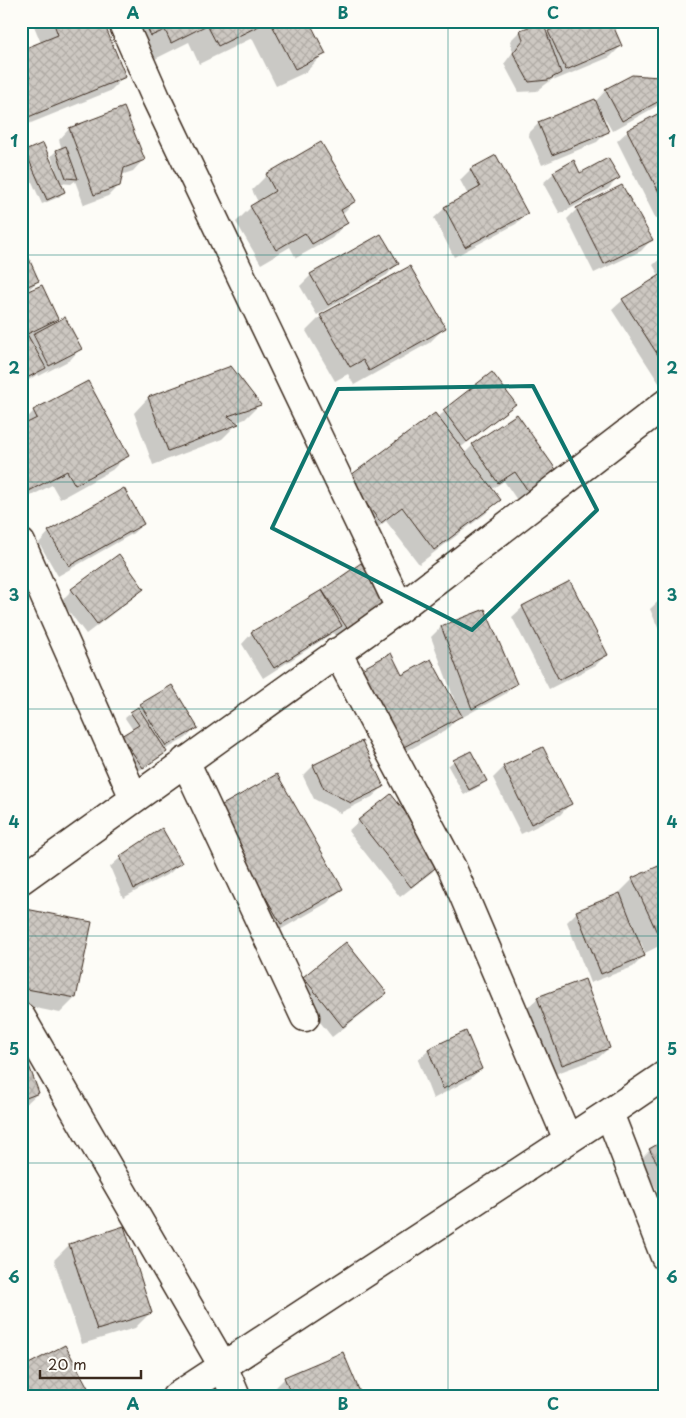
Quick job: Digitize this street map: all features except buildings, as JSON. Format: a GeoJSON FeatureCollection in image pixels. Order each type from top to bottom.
{"type":"FeatureCollection","features":[{"type":"Feature","properties":{"kind":"street"},"geometry":{"type":"LineString","coordinates":[[122,21],[160,107],[400,608]]}},
{"type":"Feature","properties":{"kind":"street"},"geometry":{"type":"LineString","coordinates":[[21,880],[400,608],[665,404]]}},
{"type":"Feature","properties":{"kind":"street"},"geometry":{"type":"LineString","coordinates":[[21,543],[134,798]]}},
{"type":"Feature","properties":{"kind":"street"},"geometry":{"type":"LineString","coordinates":[[337,652],[452,868],[568,1140]]}},
{"type":"Feature","properties":{"kind":"street"},"geometry":{"type":"LineString","coordinates":[[185,761],[305,1017]]}},
{"type":"Feature","properties":{"kind":"street"},"geometry":{"type":"LineString","coordinates":[[21,1017],[223,1366],[236,1397]]}},
{"type":"Feature","properties":{"kind":"street"},"geometry":{"type":"LineString","coordinates":[[176,1397],[665,1075]]}},
{"type":"Feature","properties":{"kind":"street"},"geometry":{"type":"LineString","coordinates":[[609,1113],[665,1257]]}},
{"type":"Feature","properties":{"kind":"highlighted area"},"geometry":{"type":"Polygon","coordinates":[[[533,386],[597,510],[472,630],[272,528],[338,389],[533,386]]]}}]}
